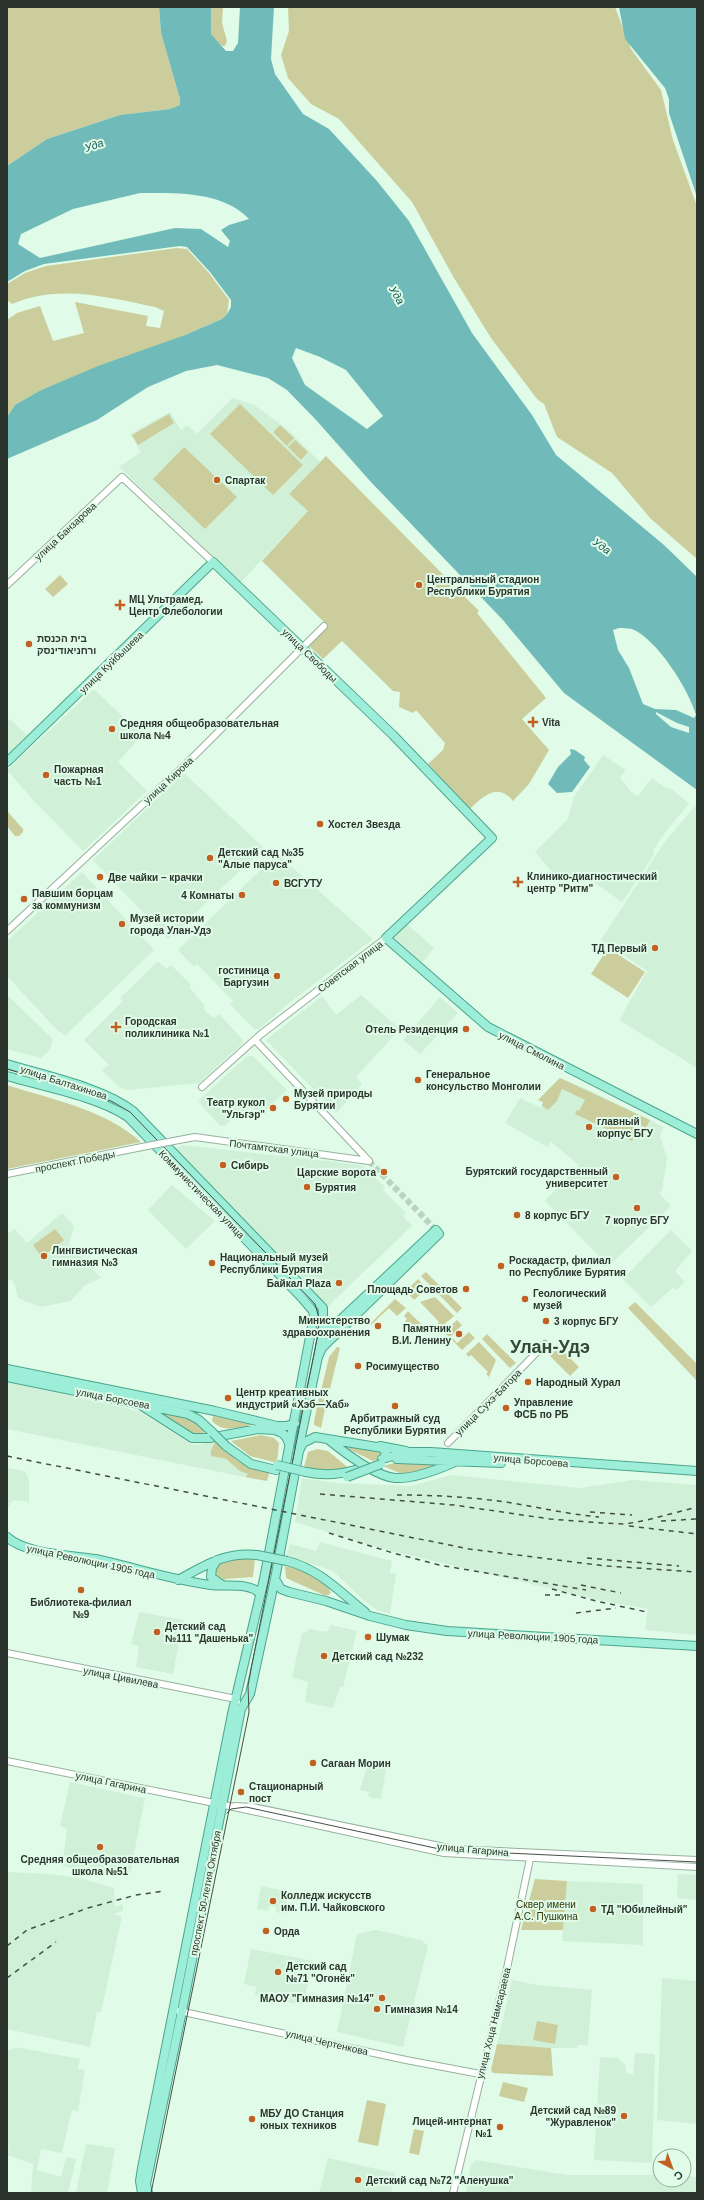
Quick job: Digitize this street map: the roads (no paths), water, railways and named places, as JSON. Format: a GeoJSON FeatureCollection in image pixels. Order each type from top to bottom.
{"type":"FeatureCollection","features":[{"type":"Feature","properties":{"kind":"main road","name":"улица Свободы"},"geometry":{"type":"LineString","coordinates":[[213,562],[393,735],[492,838]]}},
{"type":"Feature","properties":{"kind":"main road","name":"улица Куйбышева"},"geometry":{"type":"LineString","coordinates":[[7,762],[213,562]]}},
{"type":"Feature","properties":{"kind":"main road","name":"Советская улица"},"geometry":{"type":"LineString","coordinates":[[385,940],[492,838]]}},
{"type":"Feature","properties":{"kind":"main road","name":"улица Смолина"},"geometry":{"type":"LineString","coordinates":[[385,940],[488,1027],[697,1134]]}},
{"type":"Feature","properties":{"kind":"main road"},"geometry":{"type":"LineString","coordinates":[[385,940],[486,1031],[697,1138]]}},
{"type":"Feature","properties":{"kind":"main road","name":"улица Балтахинова"},"geometry":{"type":"LineString","coordinates":[[7,1064],[105,1095],[121,1102]]}},
{"type":"Feature","properties":{"kind":"main road","name":"улица Балтахинова"},"geometry":{"type":"LineString","coordinates":[[7,1076],[115,1109]]}},
{"type":"Feature","properties":{"kind":"main road","name":"Коммунистическая улица"},"geometry":{"type":"LineString","coordinates":[[121,1102],[138,1116],[322,1308],[323,1331]]}},
{"type":"Feature","properties":{"kind":"main road","name":"Коммунистическая улица"},"geometry":{"type":"LineString","coordinates":[[115,1109],[128,1117],[313,1311],[315,1321],[264,1579],[257,1591]]}},
{"type":"Feature","properties":{"kind":"main road"},"geometry":{"type":"LineString","coordinates":[[310,1343],[323,1331],[336,1324],[437,1232]]}},
{"type":"Feature","properties":{"kind":"main road"},"geometry":{"type":"LineString","coordinates":[[318,1357],[329,1339],[387,1279]]}},
{"type":"Feature","properties":{"kind":"main road"},"geometry":{"type":"LineString","coordinates":[[275,1579],[298,1451],[323,1331]]}},
{"type":"Feature","properties":{"kind":"main road","name":"улица Борсоева"},"geometry":{"type":"LineString","coordinates":[[7,1369],[189,1406],[277,1426],[287,1426],[294,1422]]}},
{"type":"Feature","properties":{"kind":"main road","name":"улица Борсоева"},"geometry":{"type":"LineString","coordinates":[[7,1377],[188,1414],[215,1431]]}},
{"type":"Feature","properties":{"kind":"main road"},"geometry":{"type":"LineString","coordinates":[[138,1403],[192,1438],[209,1438],[258,1429],[276,1430]]}},
{"type":"Feature","properties":{"kind":"main road","name":"улица Борсоева"},"geometry":{"type":"LineString","coordinates":[[189,1406],[207,1420],[215,1431]]}},
{"type":"Feature","properties":{"kind":"main road"},"geometry":{"type":"LineString","coordinates":[[207,1420],[208,1415],[211,1413],[283,1432],[288,1437],[290,1446]]}},
{"type":"Feature","properties":{"kind":"main road"},"geometry":{"type":"LineString","coordinates":[[304,1424],[309,1432],[343,1440],[417,1452]]}},
{"type":"Feature","properties":{"kind":"main road"},"geometry":{"type":"LineString","coordinates":[[215,1431],[250,1464],[327,1479],[347,1477],[381,1461],[386,1454],[383,1448],[315,1437],[307,1439],[298,1451]]}},
{"type":"Feature","properties":{"kind":"main road","name":"улица Борсоева"},"geometry":{"type":"LineString","coordinates":[[331,1440],[349,1455],[390,1477],[411,1476],[456,1462]]}},
{"type":"Feature","properties":{"kind":"main road","name":"улица Борсоева"},"geometry":{"type":"LineString","coordinates":[[305,1474],[340,1474],[381,1461],[417,1452],[697,1471]]}},
{"type":"Feature","properties":{"kind":"main road","name":"улица Борсоева"},"geometry":{"type":"LineString","coordinates":[[381,1461],[406,1458],[456,1462],[562,1466],[697,1476]]}},
{"type":"Feature","properties":{"kind":"main road","name":"улица Революции 1905 года"},"geometry":{"type":"LineString","coordinates":[[7,1537],[18,1544],[33,1549],[96,1560],[178,1580],[257,1591]]}},
{"type":"Feature","properties":{"kind":"main road","name":"улица Революции 1905 года"},"geometry":{"type":"LineString","coordinates":[[178,1580],[217,1560],[234,1554],[257,1554],[287,1560],[310,1568],[370,1616]]}},
{"type":"Feature","properties":{"kind":"main road"},"geometry":{"type":"LineString","coordinates":[[217,1560],[212,1568],[211,1577],[224,1586]]}},
{"type":"Feature","properties":{"kind":"main road","name":"проспект 50-летия Октября"},"geometry":{"type":"LineString","coordinates":[[142,2193],[140,2181],[142,2168],[178,2011],[241,1709],[250,1694],[275,1579]]}},
{"type":"Feature","properties":{"kind":"main road","name":"улица Революции 1905 года"},"geometry":{"type":"LineString","coordinates":[[275,1579],[284,1591],[326,1601],[370,1616],[406,1625],[447,1631],[697,1646]]}},
{"type":"Feature","properties":{"kind":"main road"},"geometry":{"type":"LineString","coordinates":[[326,1601],[334,1597],[336,1591],[334,1587]]}},
{"type":"Feature","properties":{"kind":"main road","name":"проспект 50-летия Октября"},"geometry":{"type":"LineString","coordinates":[[222,1805],[236,1699],[257,1591]]}},
{"type":"Feature","properties":{"kind":"main road","name":"проспект 50-летия Октября"},"geometry":{"type":"LineString","coordinates":[[148,2193],[146,2184],[178,2011]]}},
{"type":"Feature","properties":{"kind":"street","name":"улица Свободы"},"geometry":{"type":"LineString","coordinates":[[122,477],[213,562]]}},
{"type":"Feature","properties":{"kind":"street","name":"улица Банзарова"},"geometry":{"type":"LineString","coordinates":[[7,585],[122,477]]}},
{"type":"Feature","properties":{"kind":"street","name":"улица Кирова"},"geometry":{"type":"LineString","coordinates":[[7,931],[186,764],[324,626]]}},
{"type":"Feature","properties":{"kind":"street","name":"Советская улица"},"geometry":{"type":"LineString","coordinates":[[202,1087],[255,1040],[385,940]]}},
{"type":"Feature","properties":{"kind":"street","name":"Почтамтская улица"},"geometry":{"type":"LineString","coordinates":[[142,1147],[195,1137],[370,1161],[255,1040]]}},
{"type":"Feature","properties":{"kind":"street","name":"проспект Победы"},"geometry":{"type":"LineString","coordinates":[[7,1174],[142,1147]]}},
{"type":"Feature","properties":{"kind":"street","name":"улица Сухэ-Батора"},"geometry":{"type":"LineString","coordinates":[[448,1443],[545,1344]]}},
{"type":"Feature","properties":{"kind":"street"},"geometry":{"type":"LineString","coordinates":[[446,1453],[448,1443]]}},
{"type":"Feature","properties":{"kind":"street"},"geometry":{"type":"LineString","coordinates":[[448,1443],[455,1452],[464,1455]]}},
{"type":"Feature","properties":{"kind":"street","name":"улица Цивилева"},"geometry":{"type":"LineString","coordinates":[[7,1653],[236,1699]]}},
{"type":"Feature","properties":{"kind":"street"},"geometry":{"type":"LineString","coordinates":[[236,1699],[241,1709]]}},
{"type":"Feature","properties":{"kind":"street","name":"улица Гагарина"},"geometry":{"type":"LineString","coordinates":[[7,1761],[222,1805],[444,1853],[697,1860]]}},
{"type":"Feature","properties":{"kind":"street","name":"улица Гагарина"},"geometry":{"type":"LineString","coordinates":[[222,1805],[253,1806],[440,1847],[697,1867]]}},
{"type":"Feature","properties":{"kind":"street","name":"улица Хоца Намсараева"},"geometry":{"type":"LineString","coordinates":[[453,2193],[480,2074],[506,1973],[531,1855]]}},
{"type":"Feature","properties":{"kind":"street","name":"улица Чертенкова"},"geometry":{"type":"LineString","coordinates":[[178,2011],[406,2060],[480,2074]]}},
{"type":"Feature","properties":{"kind":"water","name":"Уда"},"geometry":{"type":"Polygon","coordinates":[[[159,7],[211,7],[211,34],[226,51],[233,51],[238,43],[240,7],[274,7],[271,59],[275,74],[303,114],[329,129],[377,181],[409,221],[472,333],[532,415],[556,455],[664,545],[697,577],[697,790],[564,693],[502,619],[370,481],[317,421],[287,390],[268,378],[217,365],[186,371],[148,387],[97,420],[7,459],[7,417],[15,405],[39,391],[98,366],[185,335],[222,319],[231,307],[231,300],[210,272],[187,247],[180,246],[44,264],[25,271],[7,282],[7,166],[47,139],[120,115],[170,109],[180,105],[180,99],[161,33],[159,7]],[[140,193],[73,209],[21,234],[18,244],[40,258],[175,228],[201,229],[228,247],[230,241],[221,230],[229,225],[249,219],[226,203],[213,198],[169,193],[140,193]],[[296,348],[292,358],[305,385],[367,429],[383,416],[346,370],[320,357],[296,348]],[[619,628],[613,630],[618,650],[629,668],[643,704],[655,709],[676,710],[694,718],[696,715],[687,692],[671,666],[652,643],[632,629],[619,628]],[[656,712],[656,714],[671,727],[689,733],[689,727],[677,723],[656,712]]]}},
{"type":"Feature","properties":{"kind":"water"},"geometry":{"type":"Polygon","coordinates":[[[619,7],[697,7],[697,197],[669,113],[669,99],[665,88],[625,39],[619,7]]]}},
{"type":"Feature","properties":{"kind":"water"},"geometry":{"type":"Polygon","coordinates":[[[570,749],[575,750],[585,757],[584,760],[590,767],[572,792],[557,793],[548,784],[558,767],[571,754],[570,749]]]}},
{"type":"Feature","properties":{"kind":"tunnel"},"geometry":{"type":"LineString","coordinates":[[369,1161],[436,1230]]}},
{"type":"Feature","properties":{"kind":"tram line"},"geometry":{"type":"LineString","coordinates":[[7,1069],[111,1101],[130,1112],[315,1304],[319,1318],[318,1334],[248,1686],[249,1712],[151,2193]]}},
{"type":"Feature","properties":{"kind":"tram line"},"geometry":{"type":"LineString","coordinates":[[227,1813],[231,1809],[246,1807],[444,1850],[697,1862]]}},
{"type":"Feature","properties":{"kind":"railway"},"geometry":{"type":"LineString","coordinates":[[7,1456],[469,1549],[606,1566],[697,1572]]}},
{"type":"Feature","properties":{"kind":"railway"},"geometry":{"type":"LineString","coordinates":[[320,1494],[454,1505],[550,1519],[626,1524],[697,1507]]}},
{"type":"Feature","properties":{"kind":"railway"},"geometry":{"type":"LineString","coordinates":[[397,1495],[424,1495],[492,1500],[599,1517]]}},
{"type":"Feature","properties":{"kind":"railway"},"geometry":{"type":"LineString","coordinates":[[590,1512],[632,1515]]}},
{"type":"Feature","properties":{"kind":"railway"},"geometry":{"type":"LineString","coordinates":[[661,1521],[697,1519]]}},
{"type":"Feature","properties":{"kind":"railway"},"geometry":{"type":"LineString","coordinates":[[629,1526],[697,1534]]}},
{"type":"Feature","properties":{"kind":"railway"},"geometry":{"type":"LineString","coordinates":[[329,1533],[393,1553],[439,1565],[586,1590]]}},
{"type":"Feature","properties":{"kind":"railway"},"geometry":{"type":"LineString","coordinates":[[587,1558],[679,1566]]}},
{"type":"Feature","properties":{"kind":"railway"},"geometry":{"type":"LineString","coordinates":[[581,1585],[621,1593]]}},
{"type":"Feature","properties":{"kind":"railway"},"geometry":{"type":"LineString","coordinates":[[552,1589],[596,1601],[647,1612]]}},
{"type":"Feature","properties":{"kind":"railway"},"geometry":{"type":"LineString","coordinates":[[545,1595],[561,1595]]}},
{"type":"Feature","properties":{"kind":"railway"},"geometry":{"type":"LineString","coordinates":[[576,1613],[616,1608]]}},
{"type":"Feature","properties":{"kind":"railway"},"geometry":{"type":"LineString","coordinates":[[7,1946],[27,1930],[88,1908],[136,1895],[165,1891]]}},
{"type":"Feature","properties":{"kind":"railway"},"geometry":{"type":"LineString","coordinates":[[7,1978],[56,1942]]}},
{"type":"Feature","properties":{"kind":"place","name":"Спартак"},"geometry":{"type":"Point","coordinates":[217,480]}},
{"type":"Feature","properties":{"kind":"place","name":"Центральный стадион Республики Бурятия"},"geometry":{"type":"Point","coordinates":[419,585]}},
{"type":"Feature","properties":{"kind":"place","name":"МЦ Ультрамед. Центр Флебологии"},"geometry":{"type":"Point","coordinates":[120,605]}},
{"type":"Feature","properties":{"kind":"place","name":"בית הכנסת ורחניאודינסק"},"geometry":{"type":"Point","coordinates":[29,644]}},
{"type":"Feature","properties":{"kind":"place","name":"Vita"},"geometry":{"type":"Point","coordinates":[533,722]}},
{"type":"Feature","properties":{"kind":"place","name":"Средняя общеобразовательная школа №4"},"geometry":{"type":"Point","coordinates":[112,729]}},
{"type":"Feature","properties":{"kind":"place","name":"Пожарная часть №1"},"geometry":{"type":"Point","coordinates":[46,775]}},
{"type":"Feature","properties":{"kind":"place","name":"Хостел Звезда"},"geometry":{"type":"Point","coordinates":[320,824]}},
{"type":"Feature","properties":{"kind":"place","name":"Детский сад №35 \"Алые паруса\""},"geometry":{"type":"Point","coordinates":[210,858]}},
{"type":"Feature","properties":{"kind":"place","name":"Две чайки – крачки"},"geometry":{"type":"Point","coordinates":[100,877]}},
{"type":"Feature","properties":{"kind":"place","name":"Клинико-диагностический центр \"Ритм\""},"geometry":{"type":"Point","coordinates":[518,882]}},
{"type":"Feature","properties":{"kind":"place","name":"ВСГУТУ"},"geometry":{"type":"Point","coordinates":[276,883]}},
{"type":"Feature","properties":{"kind":"place","name":"4 Комнаты"},"geometry":{"type":"Point","coordinates":[242,895]}},
{"type":"Feature","properties":{"kind":"place","name":"Павшим борцам за коммунизм"},"geometry":{"type":"Point","coordinates":[24,899]}},
{"type":"Feature","properties":{"kind":"place","name":"Музей истории города Улан-Удэ"},"geometry":{"type":"Point","coordinates":[122,924]}},
{"type":"Feature","properties":{"kind":"place","name":"ТД Первый"},"geometry":{"type":"Point","coordinates":[655,948]}},
{"type":"Feature","properties":{"kind":"place","name":"гостиница Баргузин"},"geometry":{"type":"Point","coordinates":[277,976]}},
{"type":"Feature","properties":{"kind":"place","name":"Городская поликлиника №1"},"geometry":{"type":"Point","coordinates":[116,1027]}},
{"type":"Feature","properties":{"kind":"place","name":"Отель Резиденция"},"geometry":{"type":"Point","coordinates":[466,1029]}},
{"type":"Feature","properties":{"kind":"place","name":"Генеральное консульство Монголии"},"geometry":{"type":"Point","coordinates":[418,1080]}},
{"type":"Feature","properties":{"kind":"place","name":"Музей природы Бурятии"},"geometry":{"type":"Point","coordinates":[286,1099]}},
{"type":"Feature","properties":{"kind":"place","name":"Театр кукол \"Ульгэр\""},"geometry":{"type":"Point","coordinates":[273,1108]}},
{"type":"Feature","properties":{"kind":"place","name":"главный корпус БГУ"},"geometry":{"type":"Point","coordinates":[589,1127]}},
{"type":"Feature","properties":{"kind":"place","name":"Сибирь"},"geometry":{"type":"Point","coordinates":[223,1165]}},
{"type":"Feature","properties":{"kind":"place","name":"Царские ворота"},"geometry":{"type":"Point","coordinates":[384,1172]}},
{"type":"Feature","properties":{"kind":"place","name":"Бурятский государственный университет"},"geometry":{"type":"Point","coordinates":[616,1177]}},
{"type":"Feature","properties":{"kind":"place","name":"Бурятия"},"geometry":{"type":"Point","coordinates":[307,1187]}},
{"type":"Feature","properties":{"kind":"place","name":"7 корпус БГУ"},"geometry":{"type":"Point","coordinates":[637,1208]}},
{"type":"Feature","properties":{"kind":"place","name":"8 корпус БГУ"},"geometry":{"type":"Point","coordinates":[517,1215]}},
{"type":"Feature","properties":{"kind":"place","name":"Лингвистическая гимназия №3"},"geometry":{"type":"Point","coordinates":[44,1256]}},
{"type":"Feature","properties":{"kind":"place","name":"Национальный музей Республики Бурятия"},"geometry":{"type":"Point","coordinates":[212,1263]}},
{"type":"Feature","properties":{"kind":"place","name":"Роскадастр, филиал по Республике Бурятия"},"geometry":{"type":"Point","coordinates":[501,1266]}},
{"type":"Feature","properties":{"kind":"place","name":"Байкал Plaza"},"geometry":{"type":"Point","coordinates":[339,1283]}},
{"type":"Feature","properties":{"kind":"place","name":"Площадь Советов"},"geometry":{"type":"Point","coordinates":[466,1289]}},
{"type":"Feature","properties":{"kind":"place","name":"Геологический музей"},"geometry":{"type":"Point","coordinates":[525,1299]}},
{"type":"Feature","properties":{"kind":"place","name":"3 корпус БГУ"},"geometry":{"type":"Point","coordinates":[546,1321]}},
{"type":"Feature","properties":{"kind":"place","name":"Министерство здравоохранения"},"geometry":{"type":"Point","coordinates":[378,1326]}},
{"type":"Feature","properties":{"kind":"place","name":"Памятник В.И. Ленину"},"geometry":{"type":"Point","coordinates":[459,1334]}},
{"type":"Feature","properties":{"kind":"place","name":"Росимущество"},"geometry":{"type":"Point","coordinates":[358,1366]}},
{"type":"Feature","properties":{"kind":"place","name":"Народный Хурал"},"geometry":{"type":"Point","coordinates":[528,1382]}},
{"type":"Feature","properties":{"kind":"place","name":"Центр креативных индустрий «Хэб—Хаб»"},"geometry":{"type":"Point","coordinates":[228,1398]}},
{"type":"Feature","properties":{"kind":"place","name":"Арбитражный суд Республики Бурятия"},"geometry":{"type":"Point","coordinates":[395,1406]}},
{"type":"Feature","properties":{"kind":"place","name":"Управление ФСБ по РБ"},"geometry":{"type":"Point","coordinates":[506,1408]}},
{"type":"Feature","properties":{"kind":"place","name":"Библиотека-филиал №9"},"geometry":{"type":"Point","coordinates":[81,1590]}},
{"type":"Feature","properties":{"kind":"place","name":"Детский сад №111 \"Дашенька\""},"geometry":{"type":"Point","coordinates":[157,1632]}},
{"type":"Feature","properties":{"kind":"place","name":"Шумак"},"geometry":{"type":"Point","coordinates":[368,1637]}},
{"type":"Feature","properties":{"kind":"place","name":"Детский сад №232"},"geometry":{"type":"Point","coordinates":[324,1656]}},
{"type":"Feature","properties":{"kind":"place","name":"Сагаан Морин"},"geometry":{"type":"Point","coordinates":[313,1763]}},
{"type":"Feature","properties":{"kind":"place","name":"Стационарный пост"},"geometry":{"type":"Point","coordinates":[241,1792]}},
{"type":"Feature","properties":{"kind":"place","name":"Средняя общеобразовательная школа №51"},"geometry":{"type":"Point","coordinates":[100,1847]}},
{"type":"Feature","properties":{"kind":"place","name":"Колледж искусств им. П.И. Чайковского"},"geometry":{"type":"Point","coordinates":[273,1901]}},
{"type":"Feature","properties":{"kind":"place","name":"ТД \"Юбилейный\""},"geometry":{"type":"Point","coordinates":[593,1909]}},
{"type":"Feature","properties":{"kind":"place","name":"Орда"},"geometry":{"type":"Point","coordinates":[266,1931]}},
{"type":"Feature","properties":{"kind":"place","name":"Детский сад №71 \"Огонёк\""},"geometry":{"type":"Point","coordinates":[278,1972]}},
{"type":"Feature","properties":{"kind":"place","name":"МАОУ \"Гимназия №14\""},"geometry":{"type":"Point","coordinates":[382,1998]}},
{"type":"Feature","properties":{"kind":"place","name":"Гимназия №14"},"geometry":{"type":"Point","coordinates":[377,2009]}},
{"type":"Feature","properties":{"kind":"place","name":"Детский сад №89 \"Журавленок\""},"geometry":{"type":"Point","coordinates":[624,2116]}},
{"type":"Feature","properties":{"kind":"place","name":"МБУ ДО Станция юных техников"},"geometry":{"type":"Point","coordinates":[252,2119]}},
{"type":"Feature","properties":{"kind":"place","name":"Лицей-интернат №1"},"geometry":{"type":"Point","coordinates":[500,2127]}},
{"type":"Feature","properties":{"kind":"place","name":"Детский сад №72 \"Аленушка\""},"geometry":{"type":"Point","coordinates":[358,2180]}},
{"type":"Feature","properties":{"kind":"district","name":"Улан-Удэ"},"geometry":{"type":"Point","coordinates":[550,1347]}},
{"type":"Feature","properties":{"kind":"park label","name":"Сквер имени А.С. Пушкина"},"geometry":{"type":"Point","coordinates":[546,1910]}}]}
